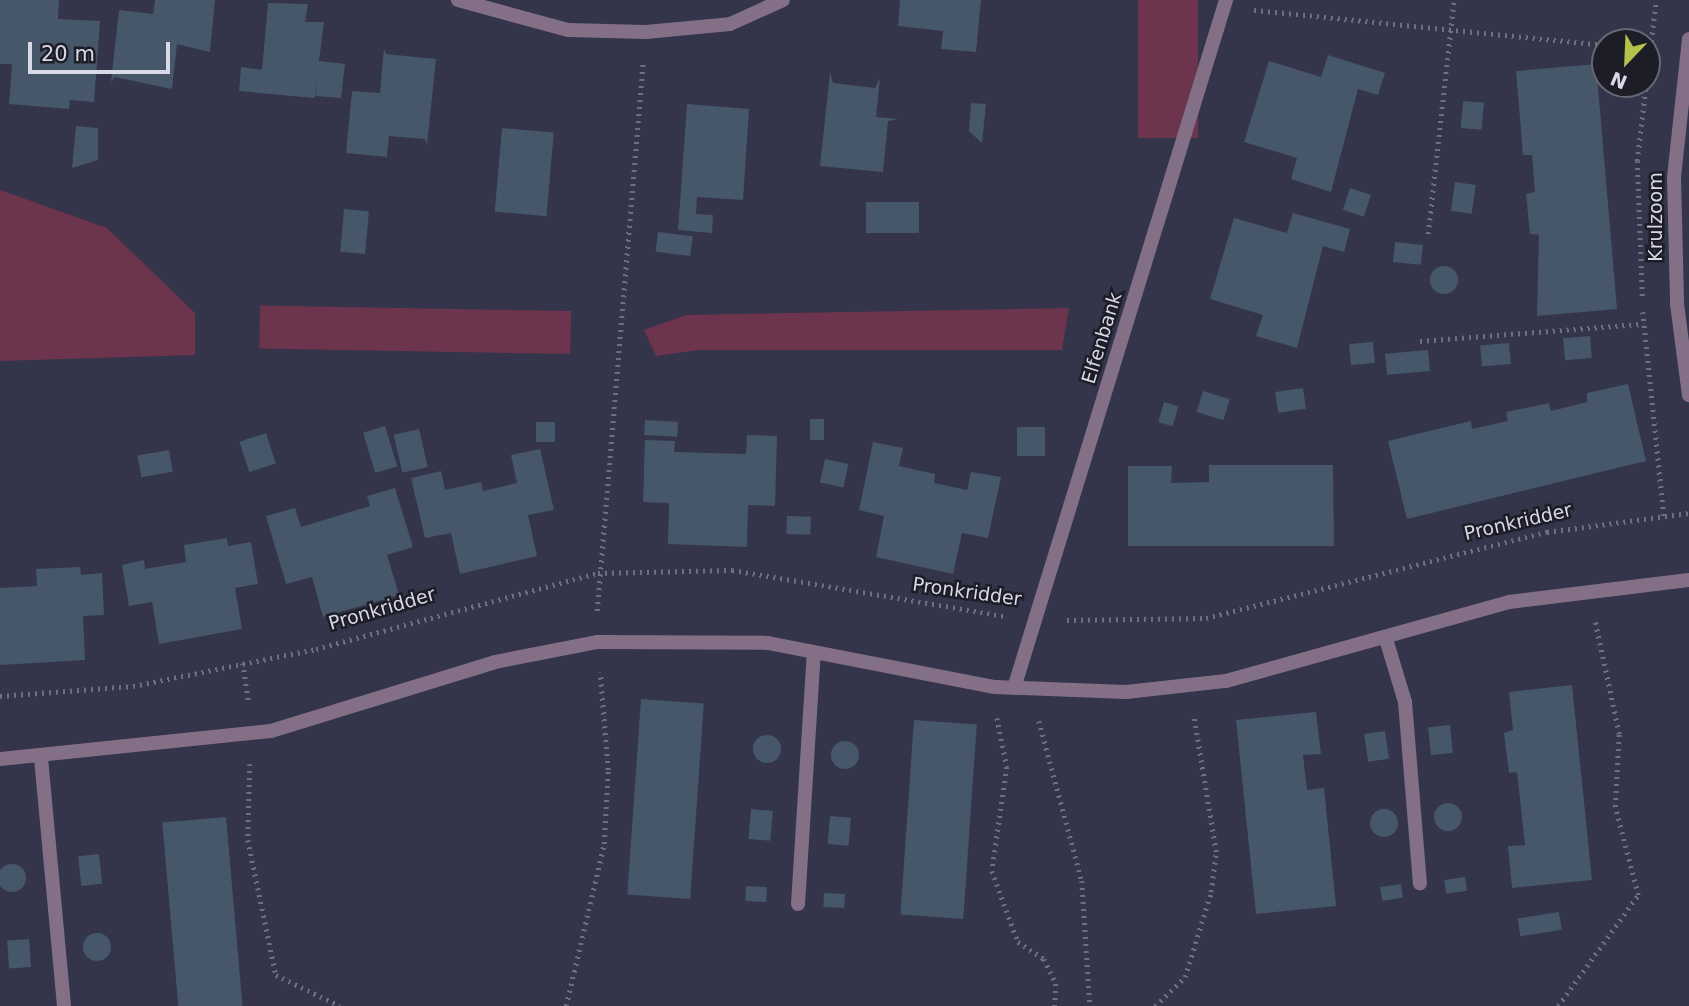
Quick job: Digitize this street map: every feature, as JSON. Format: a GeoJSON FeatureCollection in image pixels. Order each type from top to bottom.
{"type":"FeatureCollection","features":[{"type":"Feature","properties":{"kind":"street"},"geometry":{"type":"LineString","coordinates":[[458,0],[568,30],[646,32],[730,24],[783,0]]}},
{"type":"Feature","properties":{"kind":"street","name":"Elfenbank"},"geometry":{"type":"LineString","coordinates":[[1014,688],[1225,3]]}},
{"type":"Feature","properties":{"kind":"street","name":"Krulzoom"},"geometry":{"type":"LineString","coordinates":[[1689,39],[1674,177],[1677,304],[1689,396]]}},
{"type":"Feature","properties":{"kind":"street"},"geometry":{"type":"LineString","coordinates":[[0,759],[41,758],[254,733],[495,662],[598,642],[702,639],[814,653],[1014,688],[1126,692],[1190,685],[1386,639],[1461,612],[1589,597],[1689,580]]}},
{"type":"Feature","properties":{"kind":"street"},"geometry":{"type":"LineString","coordinates":[[1386,639],[1405,702],[1420,883]]}},
{"type":"Feature","properties":{"kind":"street"},"geometry":{"type":"LineString","coordinates":[[798,904],[814,653]]}},
{"type":"Feature","properties":{"kind":"street"},"geometry":{"type":"LineString","coordinates":[[41,758],[64,1006]]}},
{"type":"Feature","properties":{"kind":"path"},"geometry":{"type":"LineString","coordinates":[[1428,234],[1454,0]]}},
{"type":"Feature","properties":{"kind":"path"},"geometry":{"type":"LineString","coordinates":[[1653,28],[1656,0]]}},
{"type":"Feature","properties":{"kind":"path"},"geometry":{"type":"LineString","coordinates":[[1225,3],[1591,44]]}},
{"type":"Feature","properties":{"kind":"path"},"geometry":{"type":"LineString","coordinates":[[566,1006],[604,844],[607,770],[598,642],[598,573],[646,32]]}},
{"type":"Feature","properties":{"kind":"path"},"geometry":{"type":"LineString","coordinates":[[1420,341],[1643,324]]}},
{"type":"Feature","properties":{"kind":"path","name":"Pronkridder"},"geometry":{"type":"LineString","coordinates":[[0,696],[133,686],[243,663],[598,573],[732,570],[1035,621],[1206,618],[1546,532],[1689,513]]}},
{"type":"Feature","properties":{"kind":"path"},"geometry":{"type":"LineString","coordinates":[[1558,1006],[1638,895],[1615,807],[1619,734],[1589,597]]}},
{"type":"Feature","properties":{"kind":"path"},"geometry":{"type":"LineString","coordinates":[[243,663],[254,733],[245,796],[248,840],[276,975],[340,1006]]}},
{"type":"Feature","properties":{"kind":"path"},"geometry":{"type":"LineString","coordinates":[[984,684],[1004,738],[1007,767],[992,871],[1018,942],[1044,959],[1056,984],[1055,1006]]}},
{"type":"Feature","properties":{"kind":"path"},"geometry":{"type":"LineString","coordinates":[[1155,1006],[1185,977],[1211,892],[1216,852],[1190,685]]}},
{"type":"Feature","properties":{"kind":"path"},"geometry":{"type":"LineString","coordinates":[[1032,690],[1082,881],[1090,1006]]}},
{"type":"Feature","properties":{"kind":"shaded area"},"geometry":{"type":"Polygon","coordinates":[[[1138,0],[1198,0],[1198,138],[1138,138],[1138,0]]]}},
{"type":"Feature","properties":{"kind":"shaded area"},"geometry":{"type":"Polygon","coordinates":[[[0,190],[107,228],[195,313],[195,355],[0,361],[0,190]]]}},
{"type":"Feature","properties":{"kind":"shaded area"},"geometry":{"type":"Polygon","coordinates":[[[260,306],[571,311],[570,354],[259,349],[260,306]]]}},
{"type":"Feature","properties":{"kind":"shaded area"},"geometry":{"type":"Polygon","coordinates":[[[1069,308],[1062,350],[699,350],[656,356],[644,330],[686,315],[1069,308]]]}},
{"type":"Feature","properties":{"kind":"building"},"geometry":{"type":"Polygon","coordinates":[[[0,0],[59,0],[58,19],[100,21],[94,102],[70,100],[69,109],[9,104],[12,64],[0,64],[0,0]]]}},
{"type":"Feature","properties":{"kind":"building"},"geometry":{"type":"Polygon","coordinates":[[[155,0],[215,0],[210,52],[177,44],[172,89],[115,77],[111,82],[119,10],[153,14],[155,0]]]}},
{"type":"Feature","properties":{"kind":"building"},"geometry":{"type":"Polygon","coordinates":[[[900,0],[981,0],[976,52],[941,49],[943,31],[898,26],[900,0]]]}},
{"type":"Feature","properties":{"kind":"building"},"geometry":{"type":"Polygon","coordinates":[[[268,3],[308,4],[305,22],[324,22],[319,61],[345,64],[341,98],[316,96],[317,80],[315,98],[239,91],[241,67],[262,70],[268,3]]]}},
{"type":"Feature","properties":{"kind":"building"},"geometry":{"type":"Polygon","coordinates":[[[384,48],[386,54],[436,59],[427,145],[425,139],[389,136],[387,157],[346,153],[352,91],[380,93],[384,48]]]}},
{"type":"Feature","properties":{"kind":"building"},"geometry":{"type":"Polygon","coordinates":[[[1328,55],[1385,73],[1378,95],[1358,89],[1331,192],[1291,179],[1297,158],[1244,142],[1269,61],[1321,77],[1328,55]]]}},
{"type":"Feature","properties":{"kind":"building"},"geometry":{"type":"Polygon","coordinates":[[[1591,64],[1591,98],[1599,98],[1617,309],[1537,316],[1539,235],[1530,234],[1526,194],[1535,192],[1532,155],[1523,155],[1516,71],[1591,64]]]}},
{"type":"Feature","properties":{"kind":"building"},"geometry":{"type":"Polygon","coordinates":[[[830,72],[833,83],[875,88],[880,78],[876,117],[899,119],[888,121],[883,172],[820,166],[830,72]]]}},
{"type":"Feature","properties":{"kind":"building"},"geometry":{"type":"Polygon","coordinates":[[[1463,101],[1484,103],[1482,130],[1461,128],[1463,101]]]}},
{"type":"Feature","properties":{"kind":"building"},"geometry":{"type":"Polygon","coordinates":[[[971,103],[986,104],[982,143],[969,131],[971,103]]]}},
{"type":"Feature","properties":{"kind":"building"},"geometry":{"type":"Polygon","coordinates":[[[687,104],[749,109],[743,200],[697,197],[696,214],[713,215],[712,233],[678,230],[687,104]]]}},
{"type":"Feature","properties":{"kind":"building"},"geometry":{"type":"Polygon","coordinates":[[[76,126],[98,128],[98,160],[72,168],[76,126]]]}},
{"type":"Feature","properties":{"kind":"building"},"geometry":{"type":"Polygon","coordinates":[[[502,128],[554,133],[546,216],[495,212],[502,128]]]}},
{"type":"Feature","properties":{"kind":"building"},"geometry":{"type":"Polygon","coordinates":[[[1455,182],[1476,185],[1472,214],[1451,211],[1455,182]]]}},
{"type":"Feature","properties":{"kind":"building"},"geometry":{"type":"Polygon","coordinates":[[[1350,188],[1371,195],[1364,217],[1343,210],[1350,188]]]}},
{"type":"Feature","properties":{"kind":"building"},"geometry":{"type":"Polygon","coordinates":[[[866,202],[919,202],[919,233],[866,233],[866,202]]]}},
{"type":"Feature","properties":{"kind":"building"},"geometry":{"type":"Polygon","coordinates":[[[344,209],[369,211],[365,254],[340,252],[344,209]]]}},
{"type":"Feature","properties":{"kind":"building"},"geometry":{"type":"Polygon","coordinates":[[[1293,213],[1350,229],[1344,252],[1323,246],[1297,348],[1256,336],[1263,315],[1210,299],[1234,218],[1287,233],[1293,213]]]}},
{"type":"Feature","properties":{"kind":"building"},"geometry":{"type":"Polygon","coordinates":[[[658,232],[693,236],[690,256],[656,252],[658,232]]]}},
{"type":"Feature","properties":{"kind":"building"},"geometry":{"type":"Polygon","coordinates":[[[1395,242],[1423,245],[1421,265],[1393,262],[1395,242]]]}},
{"type":"Feature","properties":{"kind":"building"},"geometry":{"type":"Polygon","coordinates":[[[1444,266],[1454,270],[1458,280],[1454,290],[1444,294],[1434,290],[1430,280],[1434,270],[1444,266]]]}},
{"type":"Feature","properties":{"kind":"building"},"geometry":{"type":"Polygon","coordinates":[[[1590,336],[1592,358],[1565,360],[1563,338],[1590,336]]]}},
{"type":"Feature","properties":{"kind":"building"},"geometry":{"type":"Polygon","coordinates":[[[1373,342],[1375,363],[1351,365],[1349,344],[1373,342]]]}},
{"type":"Feature","properties":{"kind":"building"},"geometry":{"type":"Polygon","coordinates":[[[1509,343],[1511,364],[1482,366],[1480,346],[1509,343]]]}},
{"type":"Feature","properties":{"kind":"building"},"geometry":{"type":"Polygon","coordinates":[[[1428,350],[1430,371],[1387,375],[1385,354],[1428,350]]]}},
{"type":"Feature","properties":{"kind":"building"},"geometry":{"type":"Polygon","coordinates":[[[1628,384],[1646,461],[1407,519],[1388,441],[1471,421],[1472,429],[1508,421],[1506,412],[1549,403],[1551,411],[1587,402],[1587,393],[1628,384]]]}},
{"type":"Feature","properties":{"kind":"building"},"geometry":{"type":"Polygon","coordinates":[[[1303,388],[1306,409],[1278,413],[1275,392],[1303,388]]]}},
{"type":"Feature","properties":{"kind":"building"},"geometry":{"type":"Polygon","coordinates":[[[1203,391],[1230,399],[1223,420],[1197,412],[1203,391]]]}},
{"type":"Feature","properties":{"kind":"building"},"geometry":{"type":"Polygon","coordinates":[[[1164,402],[1178,406],[1173,426],[1158,422],[1164,402]]]}},
{"type":"Feature","properties":{"kind":"building"},"geometry":{"type":"Polygon","coordinates":[[[810,419],[824,419],[824,440],[810,440],[810,419]]]}},
{"type":"Feature","properties":{"kind":"building"},"geometry":{"type":"Polygon","coordinates":[[[645,420],[678,422],[677,437],[644,435],[645,420]]]}},
{"type":"Feature","properties":{"kind":"building"},"geometry":{"type":"Polygon","coordinates":[[[536,422],[555,422],[555,442],[536,442],[536,422]]]}},
{"type":"Feature","properties":{"kind":"building"},"geometry":{"type":"Polygon","coordinates":[[[385,426],[397,466],[375,473],[363,433],[385,426]]]}},
{"type":"Feature","properties":{"kind":"building"},"geometry":{"type":"Polygon","coordinates":[[[1017,427],[1045,427],[1045,456],[1017,456],[1017,427]]]}},
{"type":"Feature","properties":{"kind":"building"},"geometry":{"type":"Polygon","coordinates":[[[419,429],[428,467],[402,473],[394,435],[419,429]]]}},
{"type":"Feature","properties":{"kind":"building"},"geometry":{"type":"Polygon","coordinates":[[[266,433],[276,463],[249,472],[239,442],[266,433]]]}},
{"type":"Feature","properties":{"kind":"building"},"geometry":{"type":"Polygon","coordinates":[[[747,435],[777,436],[775,506],[748,505],[747,547],[668,544],[669,503],[643,502],[645,440],[675,441],[674,452],[746,454],[747,435]]]}},
{"type":"Feature","properties":{"kind":"building"},"geometry":{"type":"Polygon","coordinates":[[[873,442],[903,448],[899,466],[935,474],[934,483],[967,490],[971,472],[1001,477],[988,538],[962,533],[953,574],[876,557],[884,516],[859,510],[873,442]]]}},
{"type":"Feature","properties":{"kind":"building"},"geometry":{"type":"Polygon","coordinates":[[[540,449],[554,510],[528,515],[537,556],[460,574],[451,533],[425,538],[411,478],[441,471],[445,490],[481,482],[483,491],[517,483],[511,455],[540,449]]]}},
{"type":"Feature","properties":{"kind":"building"},"geometry":{"type":"Polygon","coordinates":[[[169,450],[173,472],[141,477],[137,456],[169,450]]]}},
{"type":"Feature","properties":{"kind":"building"},"geometry":{"type":"Polygon","coordinates":[[[825,459],[848,464],[843,487],[820,482],[825,459]]]}},
{"type":"Feature","properties":{"kind":"building"},"geometry":{"type":"Polygon","coordinates":[[[1209,465],[1333,465],[1334,546],[1128,546],[1128,466],[1172,466],[1171,483],[1209,482],[1209,465]]]}},
{"type":"Feature","properties":{"kind":"building"},"geometry":{"type":"Polygon","coordinates":[[[395,488],[413,547],[387,555],[399,595],[323,617],[312,577],[286,584],[266,516],[295,508],[301,527],[370,506],[367,496],[395,488]]]}},
{"type":"Feature","properties":{"kind":"building"},"geometry":{"type":"Polygon","coordinates":[[[787,516],[811,517],[810,535],[786,534],[787,516]]]}},
{"type":"Feature","properties":{"kind":"building"},"geometry":{"type":"Polygon","coordinates":[[[227,538],[228,546],[251,542],[258,584],[235,588],[242,629],[159,644],[152,602],[129,606],[122,565],[144,560],[145,569],[186,562],[184,545],[227,538]]]}},
{"type":"Feature","properties":{"kind":"building"},"geometry":{"type":"Polygon","coordinates":[[[80,567],[81,575],[102,573],[104,615],[83,616],[85,660],[0,665],[0,588],[37,586],[36,569],[80,567]]]}},
{"type":"Feature","properties":{"kind":"building"},"geometry":{"type":"Polygon","coordinates":[[[1572,685],[1592,880],[1512,888],[1508,846],[1525,845],[1517,772],[1509,773],[1504,733],[1513,730],[1509,692],[1572,685]]]}},
{"type":"Feature","properties":{"kind":"building"},"geometry":{"type":"Polygon","coordinates":[[[641,699],[704,703],[690,899],[627,895],[641,699]]]}},
{"type":"Feature","properties":{"kind":"building"},"geometry":{"type":"Polygon","coordinates":[[[1316,712],[1321,754],[1303,755],[1307,790],[1324,788],[1336,906],[1256,914],[1236,720],[1316,712]]]}},
{"type":"Feature","properties":{"kind":"building"},"geometry":{"type":"Polygon","coordinates":[[[914,720],[977,724],[963,919],[900,915],[914,720]]]}},
{"type":"Feature","properties":{"kind":"building"},"geometry":{"type":"Polygon","coordinates":[[[1450,725],[1453,753],[1431,755],[1428,727],[1450,725]]]}},
{"type":"Feature","properties":{"kind":"building"},"geometry":{"type":"Polygon","coordinates":[[[1385,731],[1389,759],[1368,762],[1364,734],[1385,731]]]}},
{"type":"Feature","properties":{"kind":"building"},"geometry":{"type":"Polygon","coordinates":[[[767,735],[777,739],[781,749],[777,759],[767,763],[757,759],[753,749],[757,739],[767,735]]]}},
{"type":"Feature","properties":{"kind":"building"},"geometry":{"type":"Polygon","coordinates":[[[845,741],[855,745],[859,755],[855,765],[845,769],[835,765],[831,755],[835,745],[845,741]]]}},
{"type":"Feature","properties":{"kind":"building"},"geometry":{"type":"Polygon","coordinates":[[[1448,803],[1458,807],[1462,817],[1458,827],[1448,831],[1438,827],[1434,817],[1438,807],[1448,803]]]}},
{"type":"Feature","properties":{"kind":"building"},"geometry":{"type":"Polygon","coordinates":[[[751,809],[773,811],[770,841],[748,839],[751,809]]]}},
{"type":"Feature","properties":{"kind":"building"},"geometry":{"type":"Polygon","coordinates":[[[1384,809],[1394,813],[1398,823],[1394,833],[1384,837],[1374,833],[1370,823],[1374,813],[1384,809]]]}},
{"type":"Feature","properties":{"kind":"building"},"geometry":{"type":"Polygon","coordinates":[[[830,816],[851,818],[848,846],[828,844],[830,816]]]}},
{"type":"Feature","properties":{"kind":"building"},"geometry":{"type":"Polygon","coordinates":[[[226,817],[243,1006],[178,1006],[162,823],[226,817]]]}},
{"type":"Feature","properties":{"kind":"building"},"geometry":{"type":"Polygon","coordinates":[[[99,854],[102,884],[81,886],[78,856],[99,854]]]}},
{"type":"Feature","properties":{"kind":"building"},"geometry":{"type":"Polygon","coordinates":[[[12,864],[22,868],[26,878],[22,888],[12,892],[2,888],[-2,878],[2,868],[12,864]]]}},
{"type":"Feature","properties":{"kind":"building"},"geometry":{"type":"Polygon","coordinates":[[[1465,877],[1467,891],[1446,894],[1444,880],[1465,877]]]}},
{"type":"Feature","properties":{"kind":"building"},"geometry":{"type":"Polygon","coordinates":[[[1401,884],[1403,898],[1382,901],[1380,887],[1401,884]]]}},
{"type":"Feature","properties":{"kind":"building"},"geometry":{"type":"Polygon","coordinates":[[[746,886],[767,887],[766,902],[745,901],[746,886]]]}},
{"type":"Feature","properties":{"kind":"building"},"geometry":{"type":"Polygon","coordinates":[[[824,893],[845,894],[844,908],[823,907],[824,893]]]}},
{"type":"Feature","properties":{"kind":"building"},"geometry":{"type":"Polygon","coordinates":[[[1559,912],[1562,930],[1520,936],[1518,919],[1559,912]]]}},
{"type":"Feature","properties":{"kind":"building"},"geometry":{"type":"Polygon","coordinates":[[[97,933],[107,937],[111,947],[107,957],[97,961],[87,957],[83,947],[87,937],[97,933]]]}},
{"type":"Feature","properties":{"kind":"building"},"geometry":{"type":"Polygon","coordinates":[[[29,939],[31,967],[9,968],[7,941],[29,939]]]}}]}
